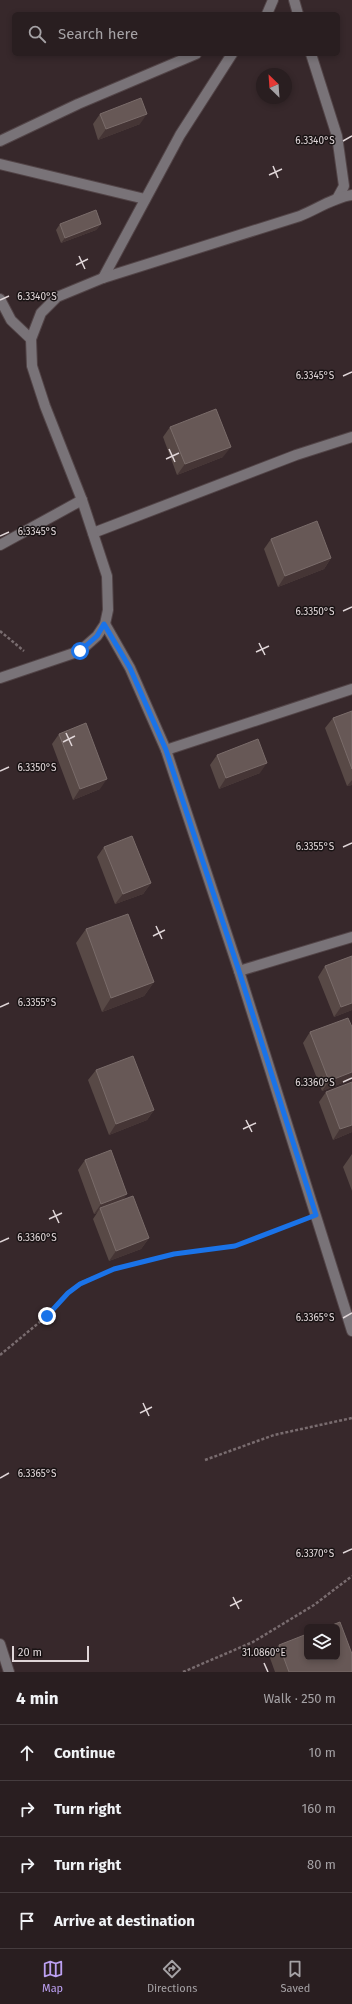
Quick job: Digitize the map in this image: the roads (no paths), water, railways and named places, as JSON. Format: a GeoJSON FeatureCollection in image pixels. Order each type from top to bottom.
{"type":"FeatureCollection","features":[{"type":"Feature","properties":{"kind":"street"},"geometry":{"type":"LineString","coordinates":[[268,12],[273,0]]}},
{"type":"Feature","properties":{"kind":"street"},"geometry":{"type":"LineString","coordinates":[[294,0],[297,12]]}},
{"type":"Feature","properties":{"kind":"street"},"geometry":{"type":"LineString","coordinates":[[0,141],[78,104],[191,56]]}},
{"type":"Feature","properties":{"kind":"street"},"geometry":{"type":"LineString","coordinates":[[103,278],[180,135],[231,56]]}},
{"type":"Feature","properties":{"kind":"street"},"geometry":{"type":"LineString","coordinates":[[312,56],[337,136],[344,186],[338,197]]}},
{"type":"Feature","properties":{"kind":"street"},"geometry":{"type":"LineString","coordinates":[[0,164],[145,199]]}},
{"type":"Feature","properties":{"kind":"street"},"geometry":{"type":"LineString","coordinates":[[0,678],[80,651],[97,636],[104,624],[108,610],[107,576],[82,500],[45,406],[32,366],[31,339],[40,313],[57,297],[103,278],[300,216],[325,206],[338,197],[352,195]]}},
{"type":"Feature","properties":{"kind":"street"},"geometry":{"type":"LineString","coordinates":[[0,299],[11,320],[31,339]]}},
{"type":"Feature","properties":{"kind":"street"},"geometry":{"type":"LineString","coordinates":[[93,533],[296,455],[352,437]]}},
{"type":"Feature","properties":{"kind":"street"},"geometry":{"type":"LineString","coordinates":[[0,544],[82,500]]}},
{"type":"Feature","properties":{"kind":"street"},"geometry":{"type":"LineString","coordinates":[[104,624],[130,668],[166,750],[239,971],[352,1331]]}},
{"type":"Feature","properties":{"kind":"street"},"geometry":{"type":"LineString","coordinates":[[166,750],[352,689]]}},
{"type":"Feature","properties":{"kind":"street"},"geometry":{"type":"LineString","coordinates":[[239,971],[352,937]]}},
{"type":"Feature","properties":{"kind":"street"},"geometry":{"type":"LineString","coordinates":[[0,1644],[9,1672]]}}]}
